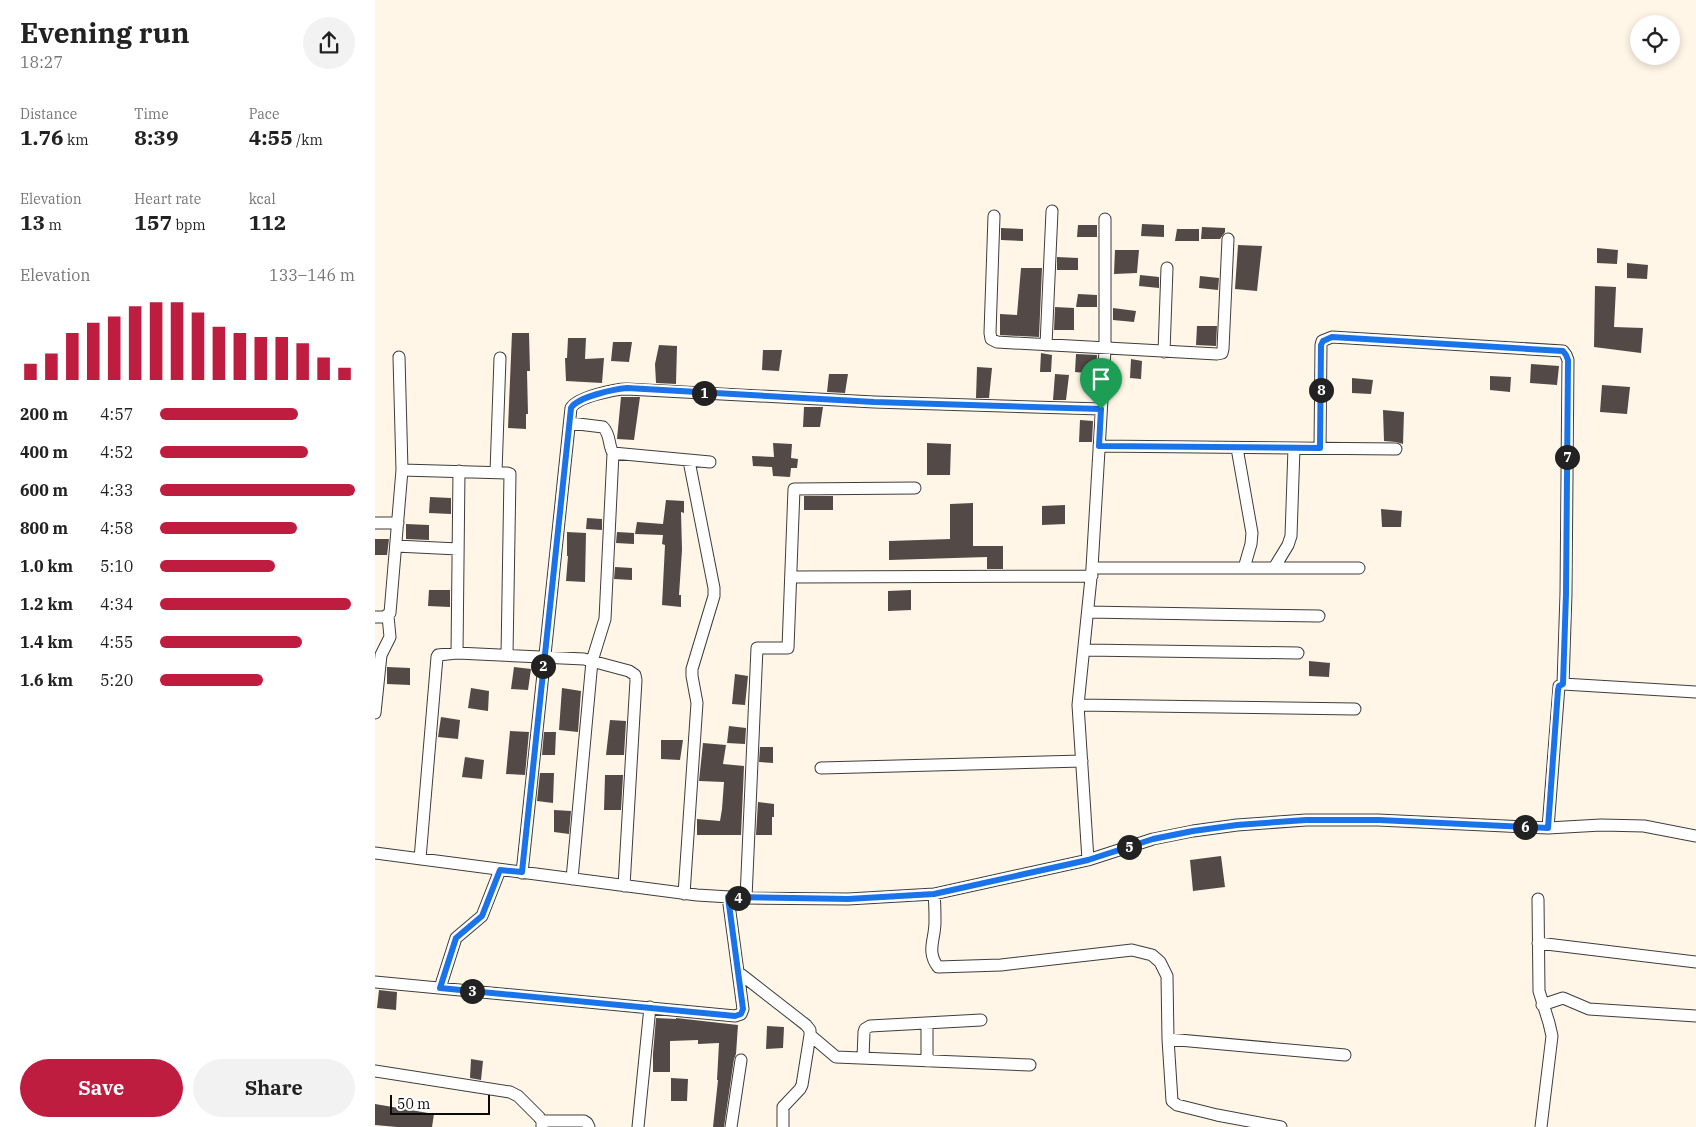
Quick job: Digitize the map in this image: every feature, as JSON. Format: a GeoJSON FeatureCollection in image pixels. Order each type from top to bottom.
{"type":"FeatureCollection","features":[{"type":"Feature","properties":{"kind":"street"},"geometry":{"type":"LineString","coordinates":[[1046,345],[1052,211]]}},
{"type":"Feature","properties":{"kind":"street"},"geometry":{"type":"LineString","coordinates":[[994,216],[990,333],[991,339],[997,342],[1164,352],[1222,353],[1228,239]]}},
{"type":"Feature","properties":{"kind":"street"},"geometry":{"type":"LineString","coordinates":[[1088,860],[1078,705],[1092,572],[1105,348],[1105,219]]}},
{"type":"Feature","properties":{"kind":"street"},"geometry":{"type":"LineString","coordinates":[[1164,352],[1167,268]]}},
{"type":"Feature","properties":{"kind":"street"},"geometry":{"type":"LineString","coordinates":[[1320,448],[1321,345],[1326,338],[1563,351],[1568,360],[1566,594],[1563,684]]}},
{"type":"Feature","properties":{"kind":"street"},"geometry":{"type":"LineString","coordinates":[[375,713],[381,655],[390,637],[388,616],[390,613],[402,470],[399,357]]}},
{"type":"Feature","properties":{"kind":"street"},"geometry":{"type":"LineString","coordinates":[[496,472],[501,358]]}},
{"type":"Feature","properties":{"kind":"street"},"geometry":{"type":"LineString","coordinates":[[522,872],[571,408],[576,402],[615,389],[627,388],[874,402],[1101,409]]}},
{"type":"Feature","properties":{"kind":"street"},"geometry":{"type":"LineString","coordinates":[[570,423],[603,427],[608,435],[613,453],[605,619],[592,660],[572,879]]}},
{"type":"Feature","properties":{"kind":"street"},"geometry":{"type":"LineString","coordinates":[[1099,446],[1396,449]]}},
{"type":"Feature","properties":{"kind":"street"},"geometry":{"type":"LineString","coordinates":[[1237,448],[1252,533],[1244,568]]}},
{"type":"Feature","properties":{"kind":"street"},"geometry":{"type":"LineString","coordinates":[[1274,568],[1288,545],[1291,536],[1294,448]]}},
{"type":"Feature","properties":{"kind":"street"},"geometry":{"type":"LineString","coordinates":[[613,453],[710,462]]}},
{"type":"Feature","properties":{"kind":"street"},"geometry":{"type":"LineString","coordinates":[[684,894],[697,703],[692,669],[714,596],[689,461]]}},
{"type":"Feature","properties":{"kind":"street"},"geometry":{"type":"LineString","coordinates":[[402,470],[510,474],[507,655]]}},
{"type":"Feature","properties":{"kind":"street"},"geometry":{"type":"LineString","coordinates":[[457,653],[459,471]]}},
{"type":"Feature","properties":{"kind":"street"},"geometry":{"type":"LineString","coordinates":[[746,898],[757,648],[788,648],[794,489],[915,488]]}},
{"type":"Feature","properties":{"kind":"street"},"geometry":{"type":"LineString","coordinates":[[375,523],[398,523]]}},
{"type":"Feature","properties":{"kind":"street"},"geometry":{"type":"LineString","coordinates":[[396,546],[458,548]]}},
{"type":"Feature","properties":{"kind":"street"},"geometry":{"type":"LineString","coordinates":[[791,577],[1244,568],[1359,568]]}},
{"type":"Feature","properties":{"kind":"street"},"geometry":{"type":"LineString","coordinates":[[1088,612],[1319,616]]}},
{"type":"Feature","properties":{"kind":"street"},"geometry":{"type":"LineString","coordinates":[[375,617],[388,616]]}},
{"type":"Feature","properties":{"kind":"street"},"geometry":{"type":"LineString","coordinates":[[1085,650],[1298,653]]}},
{"type":"Feature","properties":{"kind":"street"},"geometry":{"type":"LineString","coordinates":[[420,859],[438,654],[457,653],[592,660],[629,671],[635,675],[636,680],[624,886]]}},
{"type":"Feature","properties":{"kind":"street"},"geometry":{"type":"LineString","coordinates":[[1548,828],[1559,686],[1563,684],[1696,692]]}},
{"type":"Feature","properties":{"kind":"street"},"geometry":{"type":"LineString","coordinates":[[1078,705],[1355,709]]}},
{"type":"Feature","properties":{"kind":"street"},"geometry":{"type":"LineString","coordinates":[[821,768],[1082,761]]}},
{"type":"Feature","properties":{"kind":"street"},"geometry":{"type":"LineString","coordinates":[[375,853],[684,894],[746,898],[848,899],[934,894],[1088,860],[1153,839],[1237,825],[1306,820],[1379,820],[1548,828],[1601,825],[1645,826],[1696,836]]}},
{"type":"Feature","properties":{"kind":"street"},"geometry":{"type":"LineString","coordinates":[[440,988],[456,938],[482,916],[500,870]]}},
{"type":"Feature","properties":{"kind":"street"},"geometry":{"type":"LineString","coordinates":[[934,894],[935,922],[931,949],[933,960],[938,967],[1001,965],[1132,950],[1152,955],[1160,962],[1167,976],[1168,1039],[1172,1100],[1177,1105],[1217,1115],[1281,1127]]}},
{"type":"Feature","properties":{"kind":"street"},"geometry":{"type":"LineString","coordinates":[[375,982],[735,1016],[741,1014],[743,1009],[728,897]]}},
{"type":"Feature","properties":{"kind":"street"},"geometry":{"type":"LineString","coordinates":[[1538,899],[1539,991],[1552,1036],[1541,1127]]}},
{"type":"Feature","properties":{"kind":"street"},"geometry":{"type":"LineString","coordinates":[[1538,943],[1696,962]]}},
{"type":"Feature","properties":{"kind":"street"},"geometry":{"type":"LineString","coordinates":[[739,972],[810,1030],[802,1084],[800,1090],[783,1108],[783,1127]]}},
{"type":"Feature","properties":{"kind":"street"},"geometry":{"type":"LineString","coordinates":[[1542,1005],[1563,998],[1589,1009],[1696,1016]]}},
{"type":"Feature","properties":{"kind":"street"},"geometry":{"type":"LineString","coordinates":[[638,1127],[650,1007]]}},
{"type":"Feature","properties":{"kind":"street"},"geometry":{"type":"LineString","coordinates":[[863,1058],[863,1032],[870,1026],[981,1020]]}},
{"type":"Feature","properties":{"kind":"street"},"geometry":{"type":"LineString","coordinates":[[927,1023],[927,1061]]}},
{"type":"Feature","properties":{"kind":"street"},"geometry":{"type":"LineString","coordinates":[[810,1035],[837,1057],[1030,1065]]}},
{"type":"Feature","properties":{"kind":"street"},"geometry":{"type":"LineString","coordinates":[[1168,1039],[1345,1055]]}},
{"type":"Feature","properties":{"kind":"street"},"geometry":{"type":"LineString","coordinates":[[731,1127],[741,1060]]}},
{"type":"Feature","properties":{"kind":"street"},"geometry":{"type":"LineString","coordinates":[[375,1072],[510,1092],[519,1096],[542,1124],[584,1121],[589,1127]]}},
{"type":"Feature","properties":{"kind":"street"},"geometry":{"type":"LineString","coordinates":[[1217,1115],[1218,1127]]}},
{"type":"Feature","properties":{"kind":"building"},"geometry":{"type":"Polygon","coordinates":[[[1142,224],[1164,225],[1164,237],[1141,236],[1142,224]]]}},
{"type":"Feature","properties":{"kind":"building"},"geometry":{"type":"Polygon","coordinates":[[[1078,225],[1097,225],[1097,237],[1077,237],[1078,225]]]}},
{"type":"Feature","properties":{"kind":"building"},"geometry":{"type":"Polygon","coordinates":[[[1202,227],[1225,228],[1225,232],[1220,239],[1201,239],[1202,227]]]}},
{"type":"Feature","properties":{"kind":"building"},"geometry":{"type":"Polygon","coordinates":[[[1001,228],[1023,229],[1023,241],[1001,240],[1001,228]]]}},
{"type":"Feature","properties":{"kind":"building"},"geometry":{"type":"Polygon","coordinates":[[[1177,229],[1199,229],[1199,241],[1175,241],[1177,229]]]}},
{"type":"Feature","properties":{"kind":"building"},"geometry":{"type":"Polygon","coordinates":[[[1238,245],[1262,246],[1257,291],[1235,289],[1238,245]]]}},
{"type":"Feature","properties":{"kind":"building"},"geometry":{"type":"Polygon","coordinates":[[[1597,248],[1618,250],[1617,264],[1597,263],[1597,248]]]}},
{"type":"Feature","properties":{"kind":"building"},"geometry":{"type":"Polygon","coordinates":[[[1115,250],[1139,250],[1137,273],[1114,274],[1115,250]]]}},
{"type":"Feature","properties":{"kind":"building"},"geometry":{"type":"Polygon","coordinates":[[[1057,257],[1078,258],[1078,270],[1057,270],[1057,257]]]}},
{"type":"Feature","properties":{"kind":"building"},"geometry":{"type":"Polygon","coordinates":[[[1627,263],[1648,265],[1647,279],[1627,278],[1627,263]]]}},
{"type":"Feature","properties":{"kind":"building"},"geometry":{"type":"Polygon","coordinates":[[[1021,268],[1042,268],[1039,337],[1000,335],[1000,314],[1017,315],[1021,268]]]}},
{"type":"Feature","properties":{"kind":"building"},"geometry":{"type":"Polygon","coordinates":[[[1140,275],[1159,277],[1159,288],[1139,286],[1140,275]]]}},
{"type":"Feature","properties":{"kind":"building"},"geometry":{"type":"Polygon","coordinates":[[[1200,276],[1219,278],[1218,290],[1199,288],[1200,276]]]}},
{"type":"Feature","properties":{"kind":"building"},"geometry":{"type":"Polygon","coordinates":[[[1595,286],[1616,287],[1614,327],[1643,328],[1641,353],[1594,347],[1595,286]]]}},
{"type":"Feature","properties":{"kind":"building"},"geometry":{"type":"Polygon","coordinates":[[[1078,294],[1097,295],[1097,307],[1076,307],[1078,294]]]}},
{"type":"Feature","properties":{"kind":"building"},"geometry":{"type":"Polygon","coordinates":[[[1055,307],[1074,308],[1074,330],[1054,330],[1055,307]]]}},
{"type":"Feature","properties":{"kind":"building"},"geometry":{"type":"Polygon","coordinates":[[[1113,308],[1136,311],[1134,322],[1113,320],[1113,308]]]}},
{"type":"Feature","properties":{"kind":"building"},"geometry":{"type":"Polygon","coordinates":[[[1197,326],[1217,326],[1216,346],[1196,345],[1197,326]]]}},
{"type":"Feature","properties":{"kind":"building"},"geometry":{"type":"Polygon","coordinates":[[[512,333],[529,333],[530,371],[527,371],[528,414],[526,414],[526,429],[508,428],[512,333]]]}},
{"type":"Feature","properties":{"kind":"building"},"geometry":{"type":"Polygon","coordinates":[[[568,338],[586,338],[585,359],[604,358],[602,383],[566,381],[565,358],[567,358],[568,338]]]}},
{"type":"Feature","properties":{"kind":"building"},"geometry":{"type":"Polygon","coordinates":[[[613,342],[632,342],[629,362],[611,361],[613,342]]]}},
{"type":"Feature","properties":{"kind":"building"},"geometry":{"type":"Polygon","coordinates":[[[659,345],[677,346],[676,384],[656,383],[655,364],[659,345]]]}},
{"type":"Feature","properties":{"kind":"building"},"geometry":{"type":"Polygon","coordinates":[[[763,350],[782,350],[779,371],[762,370],[763,350]]]}},
{"type":"Feature","properties":{"kind":"building"},"geometry":{"type":"Polygon","coordinates":[[[1041,353],[1052,355],[1051,372],[1040,372],[1041,353]]]}},
{"type":"Feature","properties":{"kind":"building"},"geometry":{"type":"Polygon","coordinates":[[[1076,354],[1097,355],[1096,374],[1075,372],[1076,354]]]}},
{"type":"Feature","properties":{"kind":"building"},"geometry":{"type":"Polygon","coordinates":[[[1131,359],[1142,361],[1141,379],[1130,378],[1131,359]]]}},
{"type":"Feature","properties":{"kind":"building"},"geometry":{"type":"Polygon","coordinates":[[[1531,364],[1559,366],[1557,385],[1530,383],[1531,364]]]}},
{"type":"Feature","properties":{"kind":"building"},"geometry":{"type":"Polygon","coordinates":[[[977,367],[992,368],[989,398],[976,398],[977,367]]]}},
{"type":"Feature","properties":{"kind":"building"},"geometry":{"type":"Polygon","coordinates":[[[829,374],[848,374],[845,393],[827,392],[829,374]]]}},
{"type":"Feature","properties":{"kind":"building"},"geometry":{"type":"Polygon","coordinates":[[[1055,374],[1069,375],[1066,400],[1053,400],[1055,374]]]}},
{"type":"Feature","properties":{"kind":"building"},"geometry":{"type":"Polygon","coordinates":[[[1490,376],[1511,377],[1510,392],[1490,390],[1490,376]]]}},
{"type":"Feature","properties":{"kind":"building"},"geometry":{"type":"Polygon","coordinates":[[[1352,378],[1373,380],[1371,394],[1352,393],[1352,378]]]}},
{"type":"Feature","properties":{"kind":"building"},"geometry":{"type":"Polygon","coordinates":[[[1602,385],[1630,387],[1627,414],[1600,412],[1602,385]]]}},
{"type":"Feature","properties":{"kind":"building"},"geometry":{"type":"Polygon","coordinates":[[[621,397],[640,397],[634,440],[617,439],[621,397]]]}},
{"type":"Feature","properties":{"kind":"building"},"geometry":{"type":"Polygon","coordinates":[[[804,407],[823,407],[820,427],[803,427],[804,407]]]}},
{"type":"Feature","properties":{"kind":"building"},"geometry":{"type":"Polygon","coordinates":[[[1383,410],[1404,412],[1403,444],[1384,441],[1383,410]]]}},
{"type":"Feature","properties":{"kind":"building"},"geometry":{"type":"Polygon","coordinates":[[[1080,420],[1093,421],[1092,442],[1079,442],[1080,420]]]}},
{"type":"Feature","properties":{"kind":"building"},"geometry":{"type":"Polygon","coordinates":[[[773,443],[792,444],[791,458],[798,459],[797,468],[791,468],[790,477],[773,476],[772,467],[753,466],[752,456],[774,457],[773,443]]]}},
{"type":"Feature","properties":{"kind":"building"},"geometry":{"type":"Polygon","coordinates":[[[927,443],[951,444],[950,475],[927,475],[927,443]]]}},
{"type":"Feature","properties":{"kind":"building"},"geometry":{"type":"Polygon","coordinates":[[[804,496],[833,496],[833,510],[804,510],[804,496]]]}},
{"type":"Feature","properties":{"kind":"building"},"geometry":{"type":"Polygon","coordinates":[[[430,497],[451,498],[451,514],[429,513],[430,497]]]}},
{"type":"Feature","properties":{"kind":"building"},"geometry":{"type":"Polygon","coordinates":[[[666,500],[684,501],[684,513],[681,512],[682,550],[679,595],[681,595],[681,607],[662,605],[665,545],[662,544],[663,535],[635,534],[637,522],[663,524],[666,500]]]}},
{"type":"Feature","properties":{"kind":"building"},"geometry":{"type":"Polygon","coordinates":[[[973,503],[973,546],[1003,546],[1003,569],[987,569],[987,557],[889,560],[889,541],[950,539],[950,504],[973,503]]]}},
{"type":"Feature","properties":{"kind":"building"},"geometry":{"type":"Polygon","coordinates":[[[1065,505],[1065,524],[1042,525],[1042,506],[1065,505]]]}},
{"type":"Feature","properties":{"kind":"building"},"geometry":{"type":"Polygon","coordinates":[[[1381,509],[1402,511],[1401,527],[1382,527],[1381,509]]]}},
{"type":"Feature","properties":{"kind":"building"},"geometry":{"type":"Polygon","coordinates":[[[587,518],[602,519],[602,530],[586,529],[587,518]]]}},
{"type":"Feature","properties":{"kind":"building"},"geometry":{"type":"Polygon","coordinates":[[[406,524],[429,525],[429,540],[406,539],[406,524]]]}},
{"type":"Feature","properties":{"kind":"building"},"geometry":{"type":"Polygon","coordinates":[[[567,532],[586,533],[585,582],[566,581],[567,532]]]}},
{"type":"Feature","properties":{"kind":"building"},"geometry":{"type":"Polygon","coordinates":[[[617,532],[634,533],[634,544],[616,543],[617,532]]]}},
{"type":"Feature","properties":{"kind":"building"},"geometry":{"type":"Polygon","coordinates":[[[375,539],[389,539],[387,555],[375,555],[375,539]]]}},
{"type":"Feature","properties":{"kind":"building"},"geometry":{"type":"Polygon","coordinates":[[[615,567],[632,568],[632,580],[614,579],[615,567]]]}},
{"type":"Feature","properties":{"kind":"building"},"geometry":{"type":"Polygon","coordinates":[[[429,590],[450,590],[450,607],[428,606],[429,590]]]}},
{"type":"Feature","properties":{"kind":"building"},"geometry":{"type":"Polygon","coordinates":[[[911,590],[911,610],[888,611],[888,591],[911,590]]]}},
{"type":"Feature","properties":{"kind":"building"},"geometry":{"type":"Polygon","coordinates":[[[1309,661],[1330,663],[1329,677],[1309,676],[1309,661]]]}},
{"type":"Feature","properties":{"kind":"building"},"geometry":{"type":"Polygon","coordinates":[[[387,667],[410,668],[410,685],[387,684],[387,667]]]}},
{"type":"Feature","properties":{"kind":"building"},"geometry":{"type":"Polygon","coordinates":[[[514,667],[531,669],[528,690],[511,689],[514,667]]]}},
{"type":"Feature","properties":{"kind":"building"},"geometry":{"type":"Polygon","coordinates":[[[735,674],[748,676],[745,705],[732,704],[735,674]]]}},
{"type":"Feature","properties":{"kind":"building"},"geometry":{"type":"Polygon","coordinates":[[[471,688],[489,691],[488,711],[468,708],[471,688]]]}},
{"type":"Feature","properties":{"kind":"building"},"geometry":{"type":"Polygon","coordinates":[[[562,688],[581,691],[578,732],[559,730],[562,688]]]}},
{"type":"Feature","properties":{"kind":"building"},"geometry":{"type":"Polygon","coordinates":[[[441,717],[460,720],[458,739],[438,737],[441,717]]]}},
{"type":"Feature","properties":{"kind":"building"},"geometry":{"type":"Polygon","coordinates":[[[610,720],[626,721],[624,755],[606,755],[610,720]]]}},
{"type":"Feature","properties":{"kind":"building"},"geometry":{"type":"Polygon","coordinates":[[[729,726],[746,728],[745,744],[727,743],[729,726]]]}},
{"type":"Feature","properties":{"kind":"building"},"geometry":{"type":"Polygon","coordinates":[[[510,731],[529,732],[525,775],[506,774],[510,731]]]}},
{"type":"Feature","properties":{"kind":"building"},"geometry":{"type":"Polygon","coordinates":[[[544,732],[556,732],[555,755],[542,755],[544,732]]]}},
{"type":"Feature","properties":{"kind":"building"},"geometry":{"type":"Polygon","coordinates":[[[661,740],[683,740],[680,760],[661,759],[661,740]]]}},
{"type":"Feature","properties":{"kind":"building"},"geometry":{"type":"Polygon","coordinates":[[[703,743],[726,745],[723,764],[744,766],[741,835],[697,835],[697,819],[720,821],[724,782],[699,781],[703,743]]]}},
{"type":"Feature","properties":{"kind":"building"},"geometry":{"type":"Polygon","coordinates":[[[760,747],[773,747],[773,763],[759,762],[760,747]]]}},
{"type":"Feature","properties":{"kind":"building"},"geometry":{"type":"Polygon","coordinates":[[[465,757],[484,760],[482,779],[462,777],[465,757]]]}},
{"type":"Feature","properties":{"kind":"building"},"geometry":{"type":"Polygon","coordinates":[[[540,773],[554,773],[553,803],[537,801],[540,773]]]}},
{"type":"Feature","properties":{"kind":"building"},"geometry":{"type":"Polygon","coordinates":[[[605,775],[623,775],[621,810],[604,810],[605,775]]]}},
{"type":"Feature","properties":{"kind":"building"},"geometry":{"type":"Polygon","coordinates":[[[758,802],[774,804],[772,835],[756,835],[758,802]]]}},
{"type":"Feature","properties":{"kind":"building"},"geometry":{"type":"Polygon","coordinates":[[[554,810],[571,811],[569,834],[554,832],[554,810]]]}},
{"type":"Feature","properties":{"kind":"building"},"geometry":{"type":"Polygon","coordinates":[[[1221,856],[1225,887],[1193,891],[1190,860],[1221,856]]]}},
{"type":"Feature","properties":{"kind":"building"},"geometry":{"type":"Polygon","coordinates":[[[379,990],[397,992],[396,1010],[377,1008],[379,990]]]}},
{"type":"Feature","properties":{"kind":"building"},"geometry":{"type":"Polygon","coordinates":[[[656,1018],[676,1018],[738,1025],[736,1054],[724,1127],[713,1127],[718,1080],[719,1043],[698,1044],[698,1040],[670,1041],[670,1072],[653,1072],[656,1018]]]}},
{"type":"Feature","properties":{"kind":"building"},"geometry":{"type":"Polygon","coordinates":[[[767,1026],[784,1027],[783,1048],[766,1049],[767,1026]]]}},
{"type":"Feature","properties":{"kind":"building"},"geometry":{"type":"Polygon","coordinates":[[[471,1059],[483,1061],[481,1080],[470,1078],[471,1059]]]}},
{"type":"Feature","properties":{"kind":"building"},"geometry":{"type":"Polygon","coordinates":[[[671,1078],[688,1079],[687,1101],[671,1101],[671,1078]]]}},
{"type":"Feature","properties":{"kind":"building"},"geometry":{"type":"Polygon","coordinates":[[[375,1104],[434,1114],[432,1127],[375,1125],[375,1104]]]}},
{"type":"Feature","properties":{"kind":"route"},"geometry":{"type":"LineString","coordinates":[[1326,338],[1563,351],[1568,360],[1566,594],[1563,684],[1559,686],[1558,690],[1548,828],[1379,820],[1306,820],[1237,825],[1153,839],[1088,860],[934,894],[848,899],[728,897],[743,1009],[741,1014],[735,1016],[440,988],[456,938],[482,916],[500,870],[522,872],[571,408],[576,402],[615,389],[627,388],[874,402],[1101,409],[1099,446],[1320,448],[1321,345],[1326,338]]}}]}
